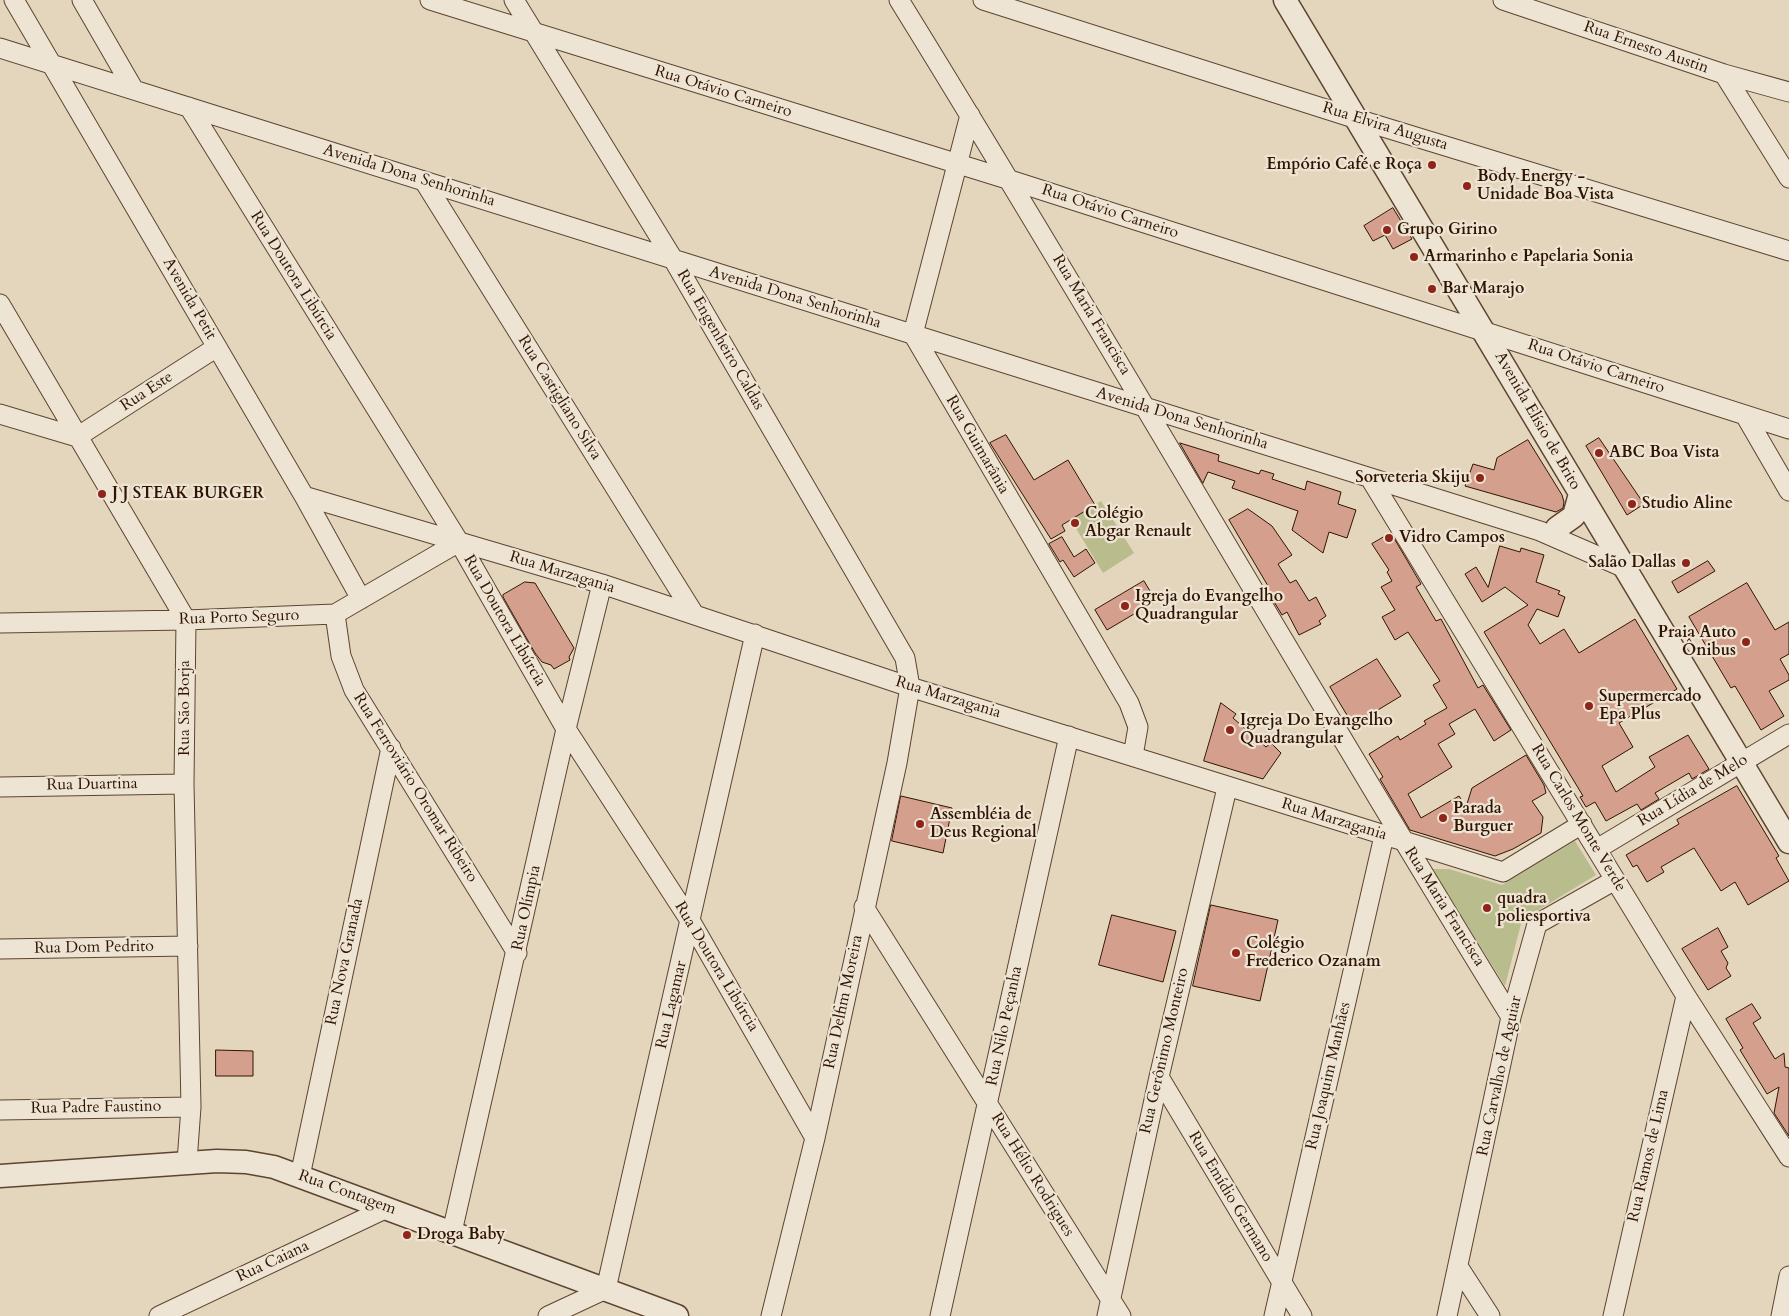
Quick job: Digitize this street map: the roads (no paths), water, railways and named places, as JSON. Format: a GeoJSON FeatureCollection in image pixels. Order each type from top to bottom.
{"type":"FeatureCollection","features":[{"type":"Feature","properties":{"kind":"street","name":"Avenida Petit"},"geometry":{"type":"LineString","coordinates":[[14,0],[304,496],[362,599]]}},
{"type":"Feature","properties":{"kind":"street"},"geometry":{"type":"LineString","coordinates":[[82,0],[134,90]]}},
{"type":"Feature","properties":{"kind":"street","name":"Rua Otávio Carneiro"},"geometry":{"type":"LineString","coordinates":[[430,0],[1010,180],[1789,429]]}},
{"type":"Feature","properties":{"kind":"street","name":"Rua Engenheiro Caldas"},"geometry":{"type":"LineString","coordinates":[[514,0],[673,259],[889,627],[905,658],[910,687]]}},
{"type":"Feature","properties":{"kind":"street","name":"Rua Maria Francisca"},"geometry":{"type":"LineString","coordinates":[[899,0],[1010,180],[1404,842],[1511,1017]]}},
{"type":"Feature","properties":{"kind":"street","name":"Rua Elvira Augusta"},"geometry":{"type":"LineString","coordinates":[[983,0],[1365,121],[1789,250]]}},
{"type":"Feature","properties":{"kind":"street","name":"Avenida Elísio de Brito"},"geometry":{"type":"LineString","coordinates":[[1285,0],[1365,121],[1492,333],[1621,555],[1747,759],[1789,842]]}},
{"type":"Feature","properties":{"kind":"street","name":"Avenida Elísio de Brito"},"geometry":{"type":"LineString","coordinates":[[1300,0],[1365,121]]}},
{"type":"Feature","properties":{"kind":"street","name":"Rua Ernesto Austin"},"geometry":{"type":"LineString","coordinates":[[1503,0],[1724,74],[1789,92]]}},
{"type":"Feature","properties":{"kind":"street","name":"Avenida Dona Senhorinha"},"geometry":{"type":"LineString","coordinates":[[0,48],[1370,478],[1548,530],[1621,555]]}},
{"type":"Feature","properties":{"kind":"street"},"geometry":{"type":"LineString","coordinates":[[1724,74],[1789,178]]}},
{"type":"Feature","properties":{"kind":"street","name":"Rua Doutora Libúrcia"},"geometry":{"type":"LineString","coordinates":[[189,107],[459,542],[566,729],[691,922],[815,1138]]}},
{"type":"Feature","properties":{"kind":"street"},"geometry":{"type":"LineString","coordinates":[[913,334],[970,115]]}},
{"type":"Feature","properties":{"kind":"street","name":"Rua Castigliano Silva"},"geometry":{"type":"LineString","coordinates":[[424,181],[694,614]]}},
{"type":"Feature","properties":{"kind":"street"},"geometry":{"type":"LineString","coordinates":[[0,304],[186,620]]}},
{"type":"Feature","properties":{"kind":"street","name":"Avenida Elísio de Brito"},"geometry":{"type":"LineString","coordinates":[[1492,333],[1580,494],[1621,555]]}},
{"type":"Feature","properties":{"kind":"street","name":"Rua Guimarânia"},"geometry":{"type":"LineString","coordinates":[[913,334],[1128,703],[1138,727],[1133,756]]}},
{"type":"Feature","properties":{"kind":"street","name":"Rua Este"},"geometry":{"type":"LineString","coordinates":[[77,437],[217,347]]}},
{"type":"Feature","properties":{"kind":"street"},"geometry":{"type":"LineString","coordinates":[[0,414],[77,437]]}},
{"type":"Feature","properties":{"kind":"street"},"geometry":{"type":"LineString","coordinates":[[1745,415],[1789,491]]}},
{"type":"Feature","properties":{"kind":"street","name":"Rua Carlos Monte Verde"},"geometry":{"type":"LineString","coordinates":[[1370,478],[1686,996],[1789,1157]]}},
{"type":"Feature","properties":{"kind":"street"},"geometry":{"type":"LineString","coordinates":[[1548,530],[1574,516],[1580,494]]}},
{"type":"Feature","properties":{"kind":"street","name":"Rua Marzagania"},"geometry":{"type":"LineString","coordinates":[[304,496],[602,584],[910,687],[1133,756],[1227,788],[1503,872],[1582,824]]}},
{"type":"Feature","properties":{"kind":"street","name":"Avenida Dona Senhorinha"},"geometry":{"type":"LineString","coordinates":[[1548,530],[1621,555]]}},
{"type":"Feature","properties":{"kind":"street","name":"Rua Porto Seguro"},"geometry":{"type":"LineString","coordinates":[[0,623],[186,620],[335,614],[459,542]]}},
{"type":"Feature","properties":{"kind":"street","name":"Rua Olímpia"},"geometry":{"type":"LineString","coordinates":[[452,1232],[517,953],[566,729],[602,584]]}},
{"type":"Feature","properties":{"kind":"street","name":"Rua Ferroviário Oromar Ribeiro"},"geometry":{"type":"LineString","coordinates":[[335,614],[338,646],[345,672],[354,690],[517,953]]}},
{"type":"Feature","properties":{"kind":"street","name":"Rua São Borja"},"geometry":{"type":"LineString","coordinates":[[186,620],[184,784],[191,1107],[187,1162]]}},
{"type":"Feature","properties":{"kind":"street","name":"Rua Lagamar"},"geometry":{"type":"LineString","coordinates":[[606,1288],[691,922],[755,634]]}},
{"type":"Feature","properties":{"kind":"street","name":"Rua Delfim Moreira"},"geometry":{"type":"LineString","coordinates":[[771,1316],[815,1138],[897,763],[910,687]]}},
{"type":"Feature","properties":{"kind":"street","name":"Rua Lídia de Melo"},"geometry":{"type":"LineString","coordinates":[[1596,849],[1789,734]]}},
{"type":"Feature","properties":{"kind":"street","name":"Rua Nilo Peçanha"},"geometry":{"type":"LineString","coordinates":[[940,1316],[1069,736]]}},
{"type":"Feature","properties":{"kind":"street","name":"Rua Nova Granada"},"geometry":{"type":"LineString","coordinates":[[300,1176],[391,748]]}},
{"type":"Feature","properties":{"kind":"street","name":"Avenida Elísio de Brito"},"geometry":{"type":"LineString","coordinates":[[1747,759],[1789,813]]}},
{"type":"Feature","properties":{"kind":"street","name":"Rua Duartina"},"geometry":{"type":"LineString","coordinates":[[0,787],[184,784]]}},
{"type":"Feature","properties":{"kind":"street","name":"Rua Gerônimo Monteiro"},"geometry":{"type":"LineString","coordinates":[[1109,1308],[1159,1077],[1227,788]]}},
{"type":"Feature","properties":{"kind":"street","name":"Rua Joaquim Manhães"},"geometry":{"type":"LineString","coordinates":[[1274,1316],[1384,836]]}},
{"type":"Feature","properties":{"kind":"street","name":"Rua Carvalho de Aguiar"},"geometry":{"type":"LineString","coordinates":[[1447,1316],[1459,1268],[1511,1017],[1537,924],[1615,880]]}},
{"type":"Feature","properties":{"kind":"street","name":"Rua Hélio Rodrigues"},"geometry":{"type":"LineString","coordinates":[[864,907],[988,1104],[1109,1308],[1121,1316]]}},
{"type":"Feature","properties":{"kind":"street","name":"Rua Dom Pedrito"},"geometry":{"type":"LineString","coordinates":[[0,949],[188,946]]}},
{"type":"Feature","properties":{"kind":"street","name":"Rua Ramos de Lima"},"geometry":{"type":"LineString","coordinates":[[1613,1316],[1686,996]]}},
{"type":"Feature","properties":{"kind":"street","name":"Rua Emídio Germano"},"geometry":{"type":"LineString","coordinates":[[1159,1077],[1302,1316]]}},
{"type":"Feature","properties":{"kind":"street","name":"Rua Padre Faustino"},"geometry":{"type":"LineString","coordinates":[[0,1110],[191,1107]]}},
{"type":"Feature","properties":{"kind":"street","name":"Rua Contagem"},"geometry":{"type":"LineString","coordinates":[[0,1176],[187,1162],[246,1162],[274,1167],[606,1288],[677,1316]]}},
{"type":"Feature","properties":{"kind":"street","name":"Rua Caiana"},"geometry":{"type":"LineString","coordinates":[[159,1316],[387,1208]]}},
{"type":"Feature","properties":{"kind":"street"},"geometry":{"type":"LineString","coordinates":[[1459,1268],[1490,1316]]}},
{"type":"Feature","properties":{"kind":"street"},"geometry":{"type":"LineString","coordinates":[[1781,1316],[1789,1276]]}},
{"type":"Feature","properties":{"kind":"street"},"geometry":{"type":"LineString","coordinates":[[548,1316],[606,1288]]}},
{"type":"Feature","properties":{"kind":"place","name":"Empório Café e Roça"},"geometry":{"type":"Point","coordinates":[1432,165]}},
{"type":"Feature","properties":{"kind":"place","name":"Body Energy - Unidade Boa Vista"},"geometry":{"type":"Point","coordinates":[1467,186]}},
{"type":"Feature","properties":{"kind":"place","name":"Grupo Girino"},"geometry":{"type":"Point","coordinates":[1387,230]}},
{"type":"Feature","properties":{"kind":"place","name":"Armarinho e Papelaria Sonia"},"geometry":{"type":"Point","coordinates":[1414,257]}},
{"type":"Feature","properties":{"kind":"place","name":"Bar Marajo"},"geometry":{"type":"Point","coordinates":[1432,289]}},
{"type":"Feature","properties":{"kind":"place","name":"ABC Boa Vista"},"geometry":{"type":"Point","coordinates":[1599,453]}},
{"type":"Feature","properties":{"kind":"place","name":"Sorveteria Skiju"},"geometry":{"type":"Point","coordinates":[1480,478]}},
{"type":"Feature","properties":{"kind":"place","name":"J J STEAK BURGER"},"geometry":{"type":"Point","coordinates":[102,494]}},
{"type":"Feature","properties":{"kind":"place","name":"Studio Aline"},"geometry":{"type":"Point","coordinates":[1632,504]}},
{"type":"Feature","properties":{"kind":"place","name":"Colégio Abgar Renault"},"geometry":{"type":"Point","coordinates":[1075,523]}},
{"type":"Feature","properties":{"kind":"place","name":"Vidro Campos"},"geometry":{"type":"Point","coordinates":[1389,538]}},
{"type":"Feature","properties":{"kind":"place","name":"Salão Dallas"},"geometry":{"type":"Point","coordinates":[1686,563]}},
{"type":"Feature","properties":{"kind":"place","name":"Igreja do Evangelho Quadrangular"},"geometry":{"type":"Point","coordinates":[1125,606]}},
{"type":"Feature","properties":{"kind":"place","name":"Praia Auto Ônibus"},"geometry":{"type":"Point","coordinates":[1746,642]}},
{"type":"Feature","properties":{"kind":"place","name":"Supermercado Epa Plus"},"geometry":{"type":"Point","coordinates":[1589,706]}},
{"type":"Feature","properties":{"kind":"place","name":"Igreja Do Evangelho Quadrangular"},"geometry":{"type":"Point","coordinates":[1230,730]}},
{"type":"Feature","properties":{"kind":"place","name":"Parada Burguer"},"geometry":{"type":"Point","coordinates":[1443,818]}},
{"type":"Feature","properties":{"kind":"place","name":"Assembléia de Deus Regional"},"geometry":{"type":"Point","coordinates":[920,824]}},
{"type":"Feature","properties":{"kind":"place","name":"quadra poliesportiva"},"geometry":{"type":"Point","coordinates":[1487,908]}},
{"type":"Feature","properties":{"kind":"place","name":"Colégio Frederico Ozanam"},"geometry":{"type":"Point","coordinates":[1236,953]}},
{"type":"Feature","properties":{"kind":"place","name":"Droga Baby"},"geometry":{"type":"Point","coordinates":[407,1235]}}]}
